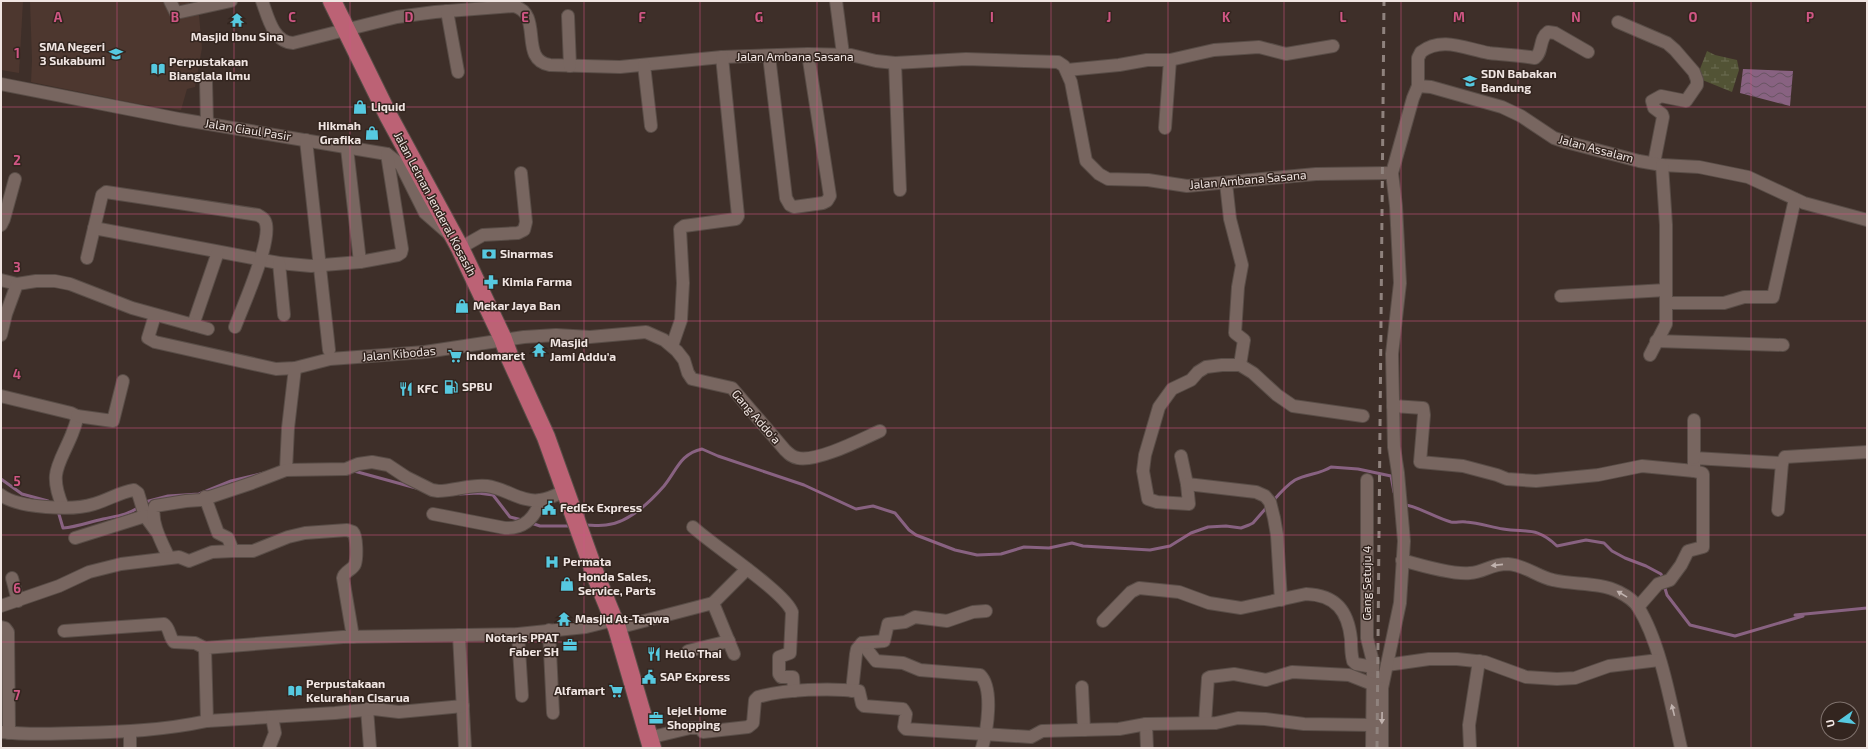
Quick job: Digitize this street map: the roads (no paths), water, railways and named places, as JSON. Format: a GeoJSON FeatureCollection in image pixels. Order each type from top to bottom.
{"type":"FeatureCollection","features":[{"type":"Feature","properties":{"kind":"highway","name":"Jalan Letnan Jenderal Kosasih"},"geometry":{"type":"LineString","coordinates":[[332,1],[389,117],[457,243],[503,339],[510,358],[546,436],[616,624],[650,743]]}},
{"type":"Feature","properties":{"kind":"street"},"geometry":{"type":"LineString","coordinates":[[170,1],[176,13],[231,1]]}},
{"type":"Feature","properties":{"kind":"street","name":"Jalan Ambana Sasana"},"geometry":{"type":"LineString","coordinates":[[262,1],[277,36],[287,43],[293,43],[397,18],[447,11],[514,6],[522,9],[528,17],[534,51],[539,60],[545,64],[570,66],[594,67],[644,65],[722,57],[808,54],[843,54],[895,64],[966,59],[1052,61],[1062,64],[1067,70],[1071,82],[1086,161],[1099,174],[1108,179],[1148,180],[1187,186],[1316,174],[1392,173]]}},
{"type":"Feature","properties":{"kind":"street"},"geometry":{"type":"LineString","coordinates":[[836,1],[843,54]]}},
{"type":"Feature","properties":{"kind":"street"},"geometry":{"type":"LineString","coordinates":[[447,11],[458,72]]}},
{"type":"Feature","properties":{"kind":"street"},"geometry":{"type":"LineString","coordinates":[[568,16],[570,66]]}},
{"type":"Feature","properties":{"kind":"street"},"geometry":{"type":"LineString","coordinates":[[1618,22],[1670,45],[1697,78],[1697,85],[1686,101],[1661,96],[1652,101],[1654,108],[1662,114],[1663,117],[1658,164],[1666,225],[1666,324],[1650,355]]}},
{"type":"Feature","properties":{"kind":"street"},"geometry":{"type":"LineString","coordinates":[[1372,748],[1372,725],[1378,687],[1386,666],[1400,603],[1404,541],[1398,473],[1394,447],[1392,354],[1400,283],[1396,206],[1392,173],[1413,98],[1418,86],[1418,58],[1421,52],[1440,44],[1456,45],[1490,53],[1534,58],[1538,55],[1543,37],[1546,33],[1550,32],[1555,33],[1588,52]]}},
{"type":"Feature","properties":{"kind":"street"},"geometry":{"type":"LineString","coordinates":[[1067,70],[1119,65],[1147,60],[1170,60],[1214,50],[1259,48],[1286,54],[1333,46]]}},
{"type":"Feature","properties":{"kind":"street"},"geometry":{"type":"LineString","coordinates":[[769,56],[786,198],[790,205],[794,207],[824,203],[830,196],[808,54]]}},
{"type":"Feature","properties":{"kind":"street"},"geometry":{"type":"LineString","coordinates":[[672,346],[682,320],[683,283],[680,229],[684,226],[736,219],[738,216],[722,57]]}},
{"type":"Feature","properties":{"kind":"street"},"geometry":{"type":"LineString","coordinates":[[1165,128],[1170,60]]}},
{"type":"Feature","properties":{"kind":"street"},"geometry":{"type":"LineString","coordinates":[[895,64],[900,190]]}},
{"type":"Feature","properties":{"kind":"street"},"geometry":{"type":"LineString","coordinates":[[644,65],[651,126]]}},
{"type":"Feature","properties":{"kind":"street"},"geometry":{"type":"LineString","coordinates":[[206,82],[207,124]]}},
{"type":"Feature","properties":{"kind":"street","name":"Jalan Ciaul Pasir"},"geometry":{"type":"LineString","coordinates":[[1,84],[179,120],[387,154]]}},
{"type":"Feature","properties":{"kind":"street","name":"Jalan Assalam"},"geometry":{"type":"LineString","coordinates":[[1418,86],[1431,87],[1502,107],[1522,116],[1554,138],[1566,142],[1658,164],[1699,167],[1748,177],[1817,208],[1867,220]]}},
{"type":"Feature","properties":{"kind":"street"},"geometry":{"type":"LineString","coordinates":[[306,140],[329,350]]}},
{"type":"Feature","properties":{"kind":"street"},"geometry":{"type":"LineString","coordinates":[[347,148],[360,262]]}},
{"type":"Feature","properties":{"kind":"street"},"geometry":{"type":"LineString","coordinates":[[387,154],[400,165],[424,213],[457,243],[483,234],[512,233],[524,230],[526,222],[521,172]]}},
{"type":"Feature","properties":{"kind":"street"},"geometry":{"type":"LineString","coordinates":[[94,228],[279,263],[321,266],[360,262],[398,255],[402,251],[387,154]]}},
{"type":"Feature","properties":{"kind":"street"},"geometry":{"type":"LineString","coordinates":[[1,225],[15,179]]}},
{"type":"Feature","properties":{"kind":"street"},"geometry":{"type":"LineString","coordinates":[[1226,183],[1230,219],[1242,265],[1238,286],[1235,333],[1244,340],[1240,365]]}},
{"type":"Feature","properties":{"kind":"street"},"geometry":{"type":"LineString","coordinates":[[87,258],[102,195],[106,192],[251,213],[263,217],[266,224],[262,260],[235,327]]}},
{"type":"Feature","properties":{"kind":"street"},"geometry":{"type":"LineString","coordinates":[[1561,296],[1666,296],[1724,303],[1744,297],[1774,296],[1795,199]]}},
{"type":"Feature","properties":{"kind":"street"},"geometry":{"type":"LineString","coordinates":[[193,325],[218,252]]}},
{"type":"Feature","properties":{"kind":"street"},"geometry":{"type":"LineString","coordinates":[[279,263],[284,315]]}},
{"type":"Feature","properties":{"kind":"street"},"geometry":{"type":"LineString","coordinates":[[1,280],[17,284],[36,281],[55,281],[70,284],[155,315],[208,329]]}},
{"type":"Feature","properties":{"kind":"street"},"geometry":{"type":"LineString","coordinates":[[1,335],[6,314],[17,284]]}},
{"type":"Feature","properties":{"kind":"street","name":"Jalan Kibodas"},"geometry":{"type":"LineString","coordinates":[[155,315],[148,338],[155,342],[276,368],[295,368],[330,359],[425,352],[503,339]]}},
{"type":"Feature","properties":{"kind":"street","name":"Gang Addo'a"},"geometry":{"type":"LineString","coordinates":[[503,339],[546,335],[590,337],[646,332],[657,336],[672,346],[684,360],[688,373],[692,379],[732,388],[785,450],[793,457],[803,458],[830,452],[880,431]]}},
{"type":"Feature","properties":{"kind":"street"},"geometry":{"type":"LineString","coordinates":[[1656,341],[1783,345]]}},
{"type":"Feature","properties":{"kind":"street"},"geometry":{"type":"LineString","coordinates":[[1181,456],[1187,484],[1189,503],[1152,501],[1148,499],[1143,471],[1145,455],[1159,407],[1172,389],[1191,380],[1201,369],[1214,365],[1240,365],[1293,406],[1363,416]]}},
{"type":"Feature","properties":{"kind":"street"},"geometry":{"type":"LineString","coordinates":[[286,470],[288,428],[295,368]]}},
{"type":"Feature","properties":{"kind":"street"},"geometry":{"type":"LineString","coordinates":[[1,396],[71,413],[77,416],[118,423],[123,381]]}},
{"type":"Feature","properties":{"kind":"street"},"geometry":{"type":"LineString","coordinates":[[1393,406],[1423,408],[1424,415],[1420,460],[1422,462],[1463,466],[1497,475],[1506,479],[1536,481],[1598,475],[1642,466],[1702,472],[1703,546],[1688,551],[1681,565],[1638,607]]}},
{"type":"Feature","properties":{"kind":"street"},"geometry":{"type":"LineString","coordinates":[[63,507],[55,486],[56,471],[75,427],[77,416]]}},
{"type":"Feature","properties":{"kind":"street"},"geometry":{"type":"LineString","coordinates":[[1694,420],[1694,471]]}},
{"type":"Feature","properties":{"kind":"street"},"geometry":{"type":"LineString","coordinates":[[1778,510],[1782,463],[1785,457],[1867,452]]}},
{"type":"Feature","properties":{"kind":"street"},"geometry":{"type":"LineString","coordinates":[[1694,458],[1782,463]]}},
{"type":"Feature","properties":{"kind":"street"},"geometry":{"type":"LineString","coordinates":[[156,532],[155,506],[186,500],[198,500],[252,483],[286,470],[346,469],[358,464],[377,463],[388,465],[406,477],[432,490],[443,491],[486,486],[504,489],[526,500],[541,500],[566,490]]}},
{"type":"Feature","properties":{"kind":"street","name":"Gang Setuju 4"},"geometry":{"type":"LineString","coordinates":[[1367,480],[1367,638],[1374,662],[1373,667],[1378,687]]}},
{"type":"Feature","properties":{"kind":"street"},"geometry":{"type":"LineString","coordinates":[[1187,484],[1256,492],[1265,496],[1270,502],[1277,535],[1281,600]]}},
{"type":"Feature","properties":{"kind":"street"},"geometry":{"type":"LineString","coordinates":[[1,495],[20,503],[44,507],[63,507],[92,505],[121,493],[134,490],[138,493],[145,516],[161,538],[169,558]]}},
{"type":"Feature","properties":{"kind":"street"},"geometry":{"type":"LineString","coordinates":[[205,497],[218,533],[228,538],[233,551]]}},
{"type":"Feature","properties":{"kind":"street"},"geometry":{"type":"LineString","coordinates":[[434,514],[505,528],[516,527],[533,518],[541,500]]}},
{"type":"Feature","properties":{"kind":"street"},"geometry":{"type":"LineString","coordinates":[[75,538],[145,516]]}},
{"type":"Feature","properties":{"kind":"street"},"geometry":{"type":"LineString","coordinates":[[692,527],[708,541],[770,587],[792,610],[790,653],[779,657],[779,673],[781,677],[793,677],[794,691]]}},
{"type":"Feature","properties":{"kind":"street"},"geometry":{"type":"LineString","coordinates":[[1,606],[96,571],[121,564],[179,557],[189,561],[212,552],[253,551],[288,537],[305,533],[346,530],[353,532],[356,539],[355,562],[353,567],[344,575],[343,578],[353,637]]}},
{"type":"Feature","properties":{"kind":"street"},"geometry":{"type":"LineString","coordinates":[[1402,560],[1432,568],[1468,574],[1492,565],[1514,565],[1552,580],[1598,586],[1617,591],[1638,607],[1655,643],[1681,748]]}},
{"type":"Feature","properties":{"kind":"street"},"geometry":{"type":"LineString","coordinates":[[64,631],[164,624],[168,627],[171,638],[174,642],[194,643],[205,648],[353,637],[518,634],[616,624],[714,603],[747,569]]}},
{"type":"Feature","properties":{"kind":"street"},"geometry":{"type":"LineString","coordinates":[[12,578],[18,601]]}},
{"type":"Feature","properties":{"kind":"street"},"geometry":{"type":"LineString","coordinates":[[1103,621],[1130,592],[1139,588],[1179,592],[1209,603],[1241,608],[1306,594],[1315,594],[1335,603],[1342,609],[1346,616],[1349,627],[1353,661],[1356,664],[1373,667]]}},
{"type":"Feature","properties":{"kind":"street"},"geometry":{"type":"LineString","coordinates":[[714,603],[734,654]]}},
{"type":"Feature","properties":{"kind":"street"},"geometry":{"type":"LineString","coordinates":[[852,691],[857,648],[862,643],[883,641],[888,624],[905,622],[912,617],[947,621],[973,612],[986,611]]}},
{"type":"Feature","properties":{"kind":"street"},"geometry":{"type":"LineString","coordinates":[[1,627],[5,628],[8,632],[5,732],[48,734],[130,732],[178,727],[207,721],[367,710],[399,712],[463,706]]}},
{"type":"Feature","properties":{"kind":"street"},"geometry":{"type":"LineString","coordinates":[[549,630],[553,713]]}},
{"type":"Feature","properties":{"kind":"street"},"geometry":{"type":"LineString","coordinates":[[518,634],[522,696]]}},
{"type":"Feature","properties":{"kind":"street"},"geometry":{"type":"LineString","coordinates":[[459,635],[465,748]]}},
{"type":"Feature","properties":{"kind":"street"},"geometry":{"type":"LineString","coordinates":[[688,651],[729,641]]}},
{"type":"Feature","properties":{"kind":"street"},"geometry":{"type":"LineString","coordinates":[[862,643],[876,661],[902,663],[920,670],[980,675],[985,681],[987,696],[986,735],[982,748]]}},
{"type":"Feature","properties":{"kind":"street"},"geometry":{"type":"LineString","coordinates":[[205,648],[207,721]]}},
{"type":"Feature","properties":{"kind":"street"},"geometry":{"type":"LineString","coordinates":[[1386,666],[1429,659],[1479,661],[1526,677],[1557,679],[1575,678],[1609,666],[1659,660]]}},
{"type":"Feature","properties":{"kind":"street"},"geometry":{"type":"LineString","coordinates":[[1470,748],[1470,725],[1479,661]]}},
{"type":"Feature","properties":{"kind":"street"},"geometry":{"type":"LineString","coordinates":[[1205,723],[1208,678],[1210,677],[1234,674],[1266,680],[1292,672],[1349,675],[1378,687]]}},
{"type":"Feature","properties":{"kind":"street"},"geometry":{"type":"LineString","coordinates":[[1082,687],[1084,730]]}},
{"type":"Feature","properties":{"kind":"street"},"geometry":{"type":"LineString","coordinates":[[1378,687],[1382,748]]}},
{"type":"Feature","properties":{"kind":"street"},"geometry":{"type":"LineString","coordinates":[[650,743],[690,728],[700,728],[703,732],[748,726],[753,723],[755,700],[758,697],[794,691],[860,691],[862,704],[864,706],[903,710],[906,714],[904,727],[906,729],[986,735],[1031,737],[1042,731],[1119,729],[1146,724],[1205,723],[1247,718],[1304,724],[1372,725]]}},
{"type":"Feature","properties":{"kind":"street"},"geometry":{"type":"LineString","coordinates":[[367,710],[370,748]]}},
{"type":"Feature","properties":{"kind":"street"},"geometry":{"type":"LineString","coordinates":[[270,748],[275,733],[272,717]]}},
{"type":"Feature","properties":{"kind":"street"},"geometry":{"type":"LineString","coordinates":[[1146,724],[1147,748]]}},
{"type":"Feature","properties":{"kind":"street"},"geometry":{"type":"LineString","coordinates":[[130,732],[130,748]]}},
{"type":"Feature","properties":{"kind":"water"},"geometry":{"type":"Polygon","coordinates":[[[1743,69],[1793,71],[1790,106],[1740,93],[1743,69]]]}},
{"type":"Feature","properties":{"kind":"waterway"},"geometry":{"type":"LineString","coordinates":[[584,525],[603,525],[614,523],[638,511],[664,486],[684,459],[695,451],[702,449],[718,456],[804,485],[856,509],[873,506],[895,513],[909,530],[916,535],[955,550],[977,555],[1001,554],[1024,547],[1049,548],[1072,543],[1083,546],[1150,550],[1170,546],[1191,533],[1208,527],[1226,526],[1241,528],[1253,523],[1267,507]]}},
{"type":"Feature","properties":{"kind":"waterway"},"geometry":{"type":"LineString","coordinates":[[1273,501],[1295,480],[1331,467],[1358,469],[1391,476],[1394,492]]}},
{"type":"Feature","properties":{"kind":"waterway"},"geometry":{"type":"LineString","coordinates":[[354,471],[416,488]]}},
{"type":"Feature","properties":{"kind":"waterway"},"geometry":{"type":"LineString","coordinates":[[145,502],[168,496],[199,494],[231,481],[264,473]]}},
{"type":"Feature","properties":{"kind":"waterway"},"geometry":{"type":"LineString","coordinates":[[1,479],[22,494],[48,501]]}},
{"type":"Feature","properties":{"kind":"waterway"},"geometry":{"type":"LineString","coordinates":[[460,494],[478,493],[493,495],[510,517],[522,520]]}},
{"type":"Feature","properties":{"kind":"waterway"},"geometry":{"type":"LineString","coordinates":[[1405,505],[1451,522],[1464,522],[1537,533],[1543,535],[1557,546],[1586,540],[1604,543],[1612,551],[1661,574],[1663,579]]}},
{"type":"Feature","properties":{"kind":"waterway"},"geometry":{"type":"LineString","coordinates":[[58,511],[63,528],[78,526],[122,515],[139,507]]}},
{"type":"Feature","properties":{"kind":"waterway"},"geometry":{"type":"LineString","coordinates":[[531,523],[540,526],[571,526]]}},
{"type":"Feature","properties":{"kind":"waterway"},"geometry":{"type":"LineString","coordinates":[[1664,585],[1667,595],[1690,625],[1735,636],[1803,616],[1795,615],[1867,608]]}},
{"type":"Feature","properties":{"kind":"railway"},"geometry":{"type":"LineString","coordinates":[[1377,748],[1384,1]]}},
{"type":"Feature","properties":{"kind":"place","name":"Masjid Ibnu Sina"},"geometry":{"type":"Point","coordinates":[237,20]}},
{"type":"Feature","properties":{"kind":"place","name":"SMA Negeri 3 Sukabumi"},"geometry":{"type":"Point","coordinates":[116,54]}},
{"type":"Feature","properties":{"kind":"place","name":"Perpustakaan Bianglala Ilmu"},"geometry":{"type":"Point","coordinates":[158,69]}},
{"type":"Feature","properties":{"kind":"place","name":"SDN Babakan Bandung"},"geometry":{"type":"Point","coordinates":[1470,81]}},
{"type":"Feature","properties":{"kind":"place","name":"Liquid"},"geometry":{"type":"Point","coordinates":[360,107]}},
{"type":"Feature","properties":{"kind":"place","name":"Hikmah Grafika"},"geometry":{"type":"Point","coordinates":[372,133]}},
{"type":"Feature","properties":{"kind":"place","name":"Sinarmas"},"geometry":{"type":"Point","coordinates":[489,254]}},
{"type":"Feature","properties":{"kind":"place","name":"Kimia Farma"},"geometry":{"type":"Point","coordinates":[491,282]}},
{"type":"Feature","properties":{"kind":"place","name":"Mekar Jaya Ban"},"geometry":{"type":"Point","coordinates":[462,306]}},
{"type":"Feature","properties":{"kind":"place","name":"Masjid Jami Addu’a"},"geometry":{"type":"Point","coordinates":[539,350]}},
{"type":"Feature","properties":{"kind":"place","name":"Indomaret"},"geometry":{"type":"Point","coordinates":[455,356]}},
{"type":"Feature","properties":{"kind":"place","name":"SPBU"},"geometry":{"type":"Point","coordinates":[451,387]}},
{"type":"Feature","properties":{"kind":"place","name":"KFC"},"geometry":{"type":"Point","coordinates":[406,389]}},
{"type":"Feature","properties":{"kind":"place","name":"FedEx Express"},"geometry":{"type":"Point","coordinates":[549,508]}},
{"type":"Feature","properties":{"kind":"place","name":"Permata"},"geometry":{"type":"Point","coordinates":[552,562]}},
{"type":"Feature","properties":{"kind":"place","name":"Honda Sales, Service, Parts"},"geometry":{"type":"Point","coordinates":[567,584]}},
{"type":"Feature","properties":{"kind":"place","name":"Masjid At-Taqwa"},"geometry":{"type":"Point","coordinates":[564,619]}},
{"type":"Feature","properties":{"kind":"place","name":"Notaris PPAT Faber SH"},"geometry":{"type":"Point","coordinates":[570,645]}},
{"type":"Feature","properties":{"kind":"place","name":"Hello Thai"},"geometry":{"type":"Point","coordinates":[654,654]}},
{"type":"Feature","properties":{"kind":"place","name":"SAP Express"},"geometry":{"type":"Point","coordinates":[649,677]}},
{"type":"Feature","properties":{"kind":"place","name":"Perpustakaan Kelurahan Cisarua"},"geometry":{"type":"Point","coordinates":[295,691]}},
{"type":"Feature","properties":{"kind":"place","name":"Alfamart"},"geometry":{"type":"Point","coordinates":[616,691]}},
{"type":"Feature","properties":{"kind":"place","name":"lejel Home Shopping"},"geometry":{"type":"Point","coordinates":[656,718]}}]}
